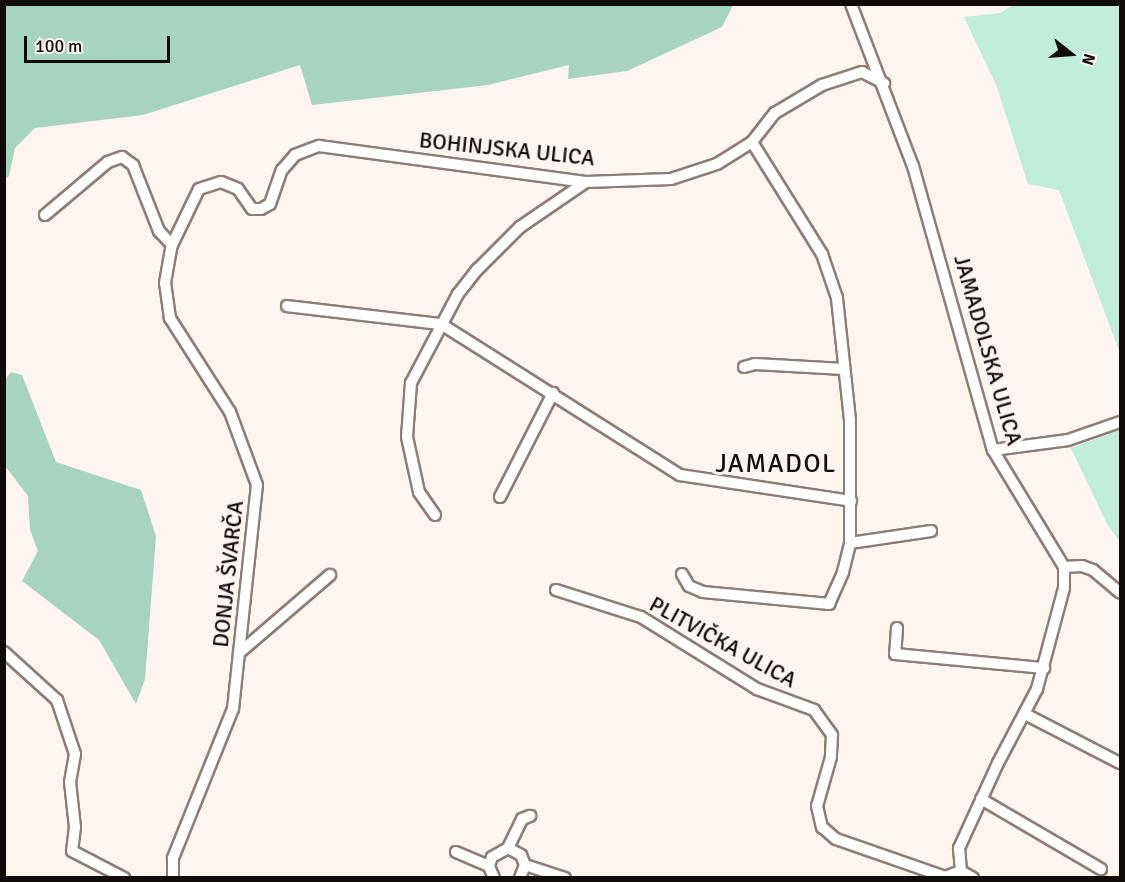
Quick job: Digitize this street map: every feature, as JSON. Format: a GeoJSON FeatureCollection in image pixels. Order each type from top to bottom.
{"type":"FeatureCollection","features":[{"type":"Feature","properties":{"kind":"street","name":"JAMADOLSKA ULICA"},"geometry":{"type":"LineString","coordinates":[[851,4],[884,83],[936,244],[993,450],[1064,567]]}},
{"type":"Feature","properties":{"kind":"street","name":"BOHINJSKA ULICA"},"geometry":{"type":"LineString","coordinates":[[172,245],[199,189],[221,182],[238,189],[252,209],[261,209],[270,204],[282,170],[295,155],[319,146],[586,182],[671,179],[717,164],[752,142],[775,113],[822,85],[862,72],[884,83]]}},
{"type":"Feature","properties":{"kind":"street"},"geometry":{"type":"LineString","coordinates":[[682,574],[689,586],[703,592],[829,604],[843,572],[850,543],[850,420],[837,298],[822,254],[752,142]]}},
{"type":"Feature","properties":{"kind":"street"},"geometry":{"type":"LineString","coordinates":[[45,215],[108,162],[122,157],[132,165],[159,231],[172,245]]}},
{"type":"Feature","properties":{"kind":"street"},"geometry":{"type":"LineString","coordinates":[[435,514],[419,492],[407,437],[411,383],[458,294],[520,227],[586,182]]}},
{"type":"Feature","properties":{"kind":"street","name":"DONJA ŠVARČA"},"geometry":{"type":"LineString","coordinates":[[170,877],[173,858],[233,709],[257,485],[230,412],[170,318],[165,283],[172,245]]}},
{"type":"Feature","properties":{"kind":"street"},"geometry":{"type":"LineString","coordinates":[[286,306],[441,324],[680,475],[851,501]]}},
{"type":"Feature","properties":{"kind":"street"},"geometry":{"type":"LineString","coordinates":[[744,367],[755,364],[844,369]]}},
{"type":"Feature","properties":{"kind":"street"},"geometry":{"type":"LineString","coordinates":[[500,497],[553,393]]}},
{"type":"Feature","properties":{"kind":"street"},"geometry":{"type":"LineString","coordinates":[[993,450],[1068,440],[1120,422]]}},
{"type":"Feature","properties":{"kind":"street"},"geometry":{"type":"LineString","coordinates":[[850,543],[931,531]]}},
{"type":"Feature","properties":{"kind":"street"},"geometry":{"type":"LineString","coordinates":[[973,878],[959,874],[959,848],[981,799],[1025,714],[1044,668],[1064,588],[1064,567],[1082,566],[1093,570],[1120,593]]}},
{"type":"Feature","properties":{"kind":"street"},"geometry":{"type":"LineString","coordinates":[[239,654],[330,575]]}},
{"type":"Feature","properties":{"kind":"street","name":"PLITVIČKA ULICA"},"geometry":{"type":"LineString","coordinates":[[556,590],[641,617],[758,689],[814,710],[832,735],[831,758],[817,806],[822,827],[836,839],[945,877],[959,874]]}},
{"type":"Feature","properties":{"kind":"street"},"geometry":{"type":"LineString","coordinates":[[897,628],[895,654],[1044,668]]}},
{"type":"Feature","properties":{"kind":"street"},"geometry":{"type":"LineString","coordinates":[[4,652],[57,700],[75,754],[70,782],[75,827],[72,851],[124,878]]}},
{"type":"Feature","properties":{"kind":"street"},"geometry":{"type":"LineString","coordinates":[[1025,714],[1120,763]]}},
{"type":"Feature","properties":{"kind":"street"},"geometry":{"type":"LineString","coordinates":[[981,799],[1101,869]]}},
{"type":"Feature","properties":{"kind":"street"},"geometry":{"type":"LineString","coordinates":[[456,852],[491,862],[512,849],[522,819],[531,816]]}},
{"type":"Feature","properties":{"kind":"street"},"geometry":{"type":"LineString","coordinates":[[512,849],[525,874],[565,878]]}},
{"type":"Feature","properties":{"kind":"street"},"geometry":{"type":"LineString","coordinates":[[491,862],[494,878]]}},
{"type":"Feature","properties":{"kind":"green space"},"geometry":{"type":"Polygon","coordinates":[[[5,4],[733,5],[722,27],[627,71],[568,79],[569,65],[488,85],[312,105],[300,65],[143,115],[35,128],[15,148],[9,176],[5,179],[5,4]]]}},
{"type":"Feature","properties":{"kind":"green space"},"geometry":{"type":"Polygon","coordinates":[[[1013,5],[1120,5],[1120,353],[1059,190],[1028,184],[997,87],[964,17],[1000,13],[1013,5]]]}},
{"type":"Feature","properties":{"kind":"green space"},"geometry":{"type":"Polygon","coordinates":[[[11,372],[22,375],[56,462],[141,490],[156,536],[145,679],[136,704],[99,640],[22,581],[38,551],[30,530],[28,496],[5,466],[5,380],[11,372]]]}},
{"type":"Feature","properties":{"kind":"green space"},"geometry":{"type":"Polygon","coordinates":[[[1120,430],[1120,542],[1107,524],[1071,448],[1120,430]]]}},
{"type":"Feature","properties":{"kind":"district","name":"JAMADOL"},"geometry":{"type":"Point","coordinates":[776,465]}}]}
